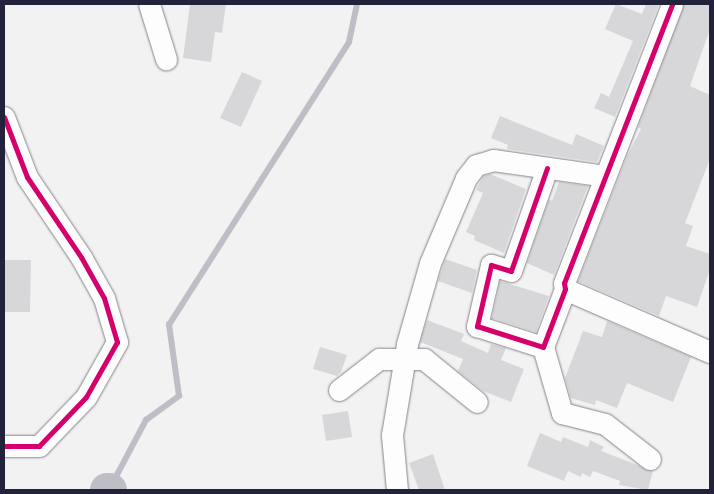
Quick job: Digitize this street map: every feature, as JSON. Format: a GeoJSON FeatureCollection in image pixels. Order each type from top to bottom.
{"type":"FeatureCollection","features":[{"type":"Feature","properties":{"kind":"street"},"geometry":{"type":"LineString","coordinates":[[149,4],[166,59]]}},
{"type":"Feature","properties":{"kind":"street"},"geometry":{"type":"LineString","coordinates":[[650,459],[604,424],[562,413],[543,347],[565,289],[564,283],[672,4]]}},
{"type":"Feature","properties":{"kind":"street"},"geometry":{"type":"LineString","coordinates":[[4,117],[27,177],[81,257],[104,298],[117,342],[86,397],[39,446],[4,446]]}},
{"type":"Feature","properties":{"kind":"street"},"geometry":{"type":"LineString","coordinates":[[397,490],[392,435],[405,359],[430,263],[466,178],[476,165],[493,160],[605,176]]}},
{"type":"Feature","properties":{"kind":"street"},"geometry":{"type":"LineString","coordinates":[[543,347],[477,326],[491,265],[511,271],[547,168]]}},
{"type":"Feature","properties":{"kind":"street"},"geometry":{"type":"LineString","coordinates":[[565,289],[710,352]]}},
{"type":"Feature","properties":{"kind":"street"},"geometry":{"type":"LineString","coordinates":[[339,390],[379,359],[424,359],[477,402]]}},
{"type":"Feature","properties":{"kind":"building"},"geometry":{"type":"Polygon","coordinates":[[[190,4],[226,4],[222,33],[215,32],[211,62],[183,58],[190,4]]]}},
{"type":"Feature","properties":{"kind":"building"},"geometry":{"type":"Polygon","coordinates":[[[616,4],[642,14],[646,4],[659,4],[615,117],[594,108],[601,93],[609,97],[633,41],[605,29],[616,4]]]}},
{"type":"Feature","properties":{"kind":"building"},"geometry":{"type":"Polygon","coordinates":[[[684,4],[710,4],[710,29],[690,86],[710,95],[710,159],[685,223],[693,226],[686,246],[710,254],[710,269],[697,307],[666,296],[659,316],[578,281],[627,156],[641,129],[638,127],[684,4]]]}},
{"type":"Feature","properties":{"kind":"building"},"geometry":{"type":"Polygon","coordinates":[[[242,72],[262,81],[241,127],[220,118],[242,72]]]}},
{"type":"Feature","properties":{"kind":"building"},"geometry":{"type":"Polygon","coordinates":[[[500,116],[572,145],[576,134],[604,146],[597,162],[507,149],[508,145],[491,138],[500,116]]]}},
{"type":"Feature","properties":{"kind":"building"},"geometry":{"type":"Polygon","coordinates":[[[490,174],[526,189],[504,253],[474,240],[475,236],[466,232],[483,193],[476,190],[483,176],[490,174]]]}},
{"type":"Feature","properties":{"kind":"building"},"geometry":{"type":"Polygon","coordinates":[[[559,182],[588,186],[554,275],[527,263],[549,199],[552,201],[559,182]]]}},
{"type":"Feature","properties":{"kind":"building"},"geometry":{"type":"Polygon","coordinates":[[[445,259],[477,270],[472,293],[438,281],[445,259]]]}},
{"type":"Feature","properties":{"kind":"building"},"geometry":{"type":"Polygon","coordinates":[[[4,260],[31,260],[30,312],[4,312],[4,260]]]}},
{"type":"Feature","properties":{"kind":"building"},"geometry":{"type":"Polygon","coordinates":[[[500,281],[549,296],[536,332],[492,318],[500,281]]]}},
{"type":"Feature","properties":{"kind":"building"},"geometry":{"type":"Polygon","coordinates":[[[427,320],[464,334],[461,341],[488,353],[491,344],[506,348],[501,360],[524,369],[511,402],[483,391],[458,371],[463,359],[420,342],[427,320]]]}},
{"type":"Feature","properties":{"kind":"building"},"geometry":{"type":"Polygon","coordinates":[[[607,321],[691,357],[673,402],[627,383],[617,408],[596,400],[595,405],[571,398],[565,378],[583,331],[602,337],[607,321]]]}},
{"type":"Feature","properties":{"kind":"building"},"geometry":{"type":"Polygon","coordinates":[[[320,347],[347,355],[341,372],[337,376],[313,369],[320,347]]]}},
{"type":"Feature","properties":{"kind":"building"},"geometry":{"type":"Polygon","coordinates":[[[348,411],[352,437],[326,441],[322,415],[348,411]]]}},
{"type":"Feature","properties":{"kind":"building"},"geometry":{"type":"Polygon","coordinates":[[[540,433],[561,442],[563,437],[588,447],[590,440],[604,447],[601,451],[653,471],[648,490],[619,485],[620,481],[593,471],[590,477],[582,473],[581,477],[568,471],[564,481],[527,466],[540,433]]]}},
{"type":"Feature","properties":{"kind":"building"},"geometry":{"type":"Polygon","coordinates":[[[433,454],[445,490],[419,490],[409,463],[433,454]]]}},
{"type":"Feature","properties":{"kind":"waterway"},"geometry":{"type":"LineString","coordinates":[[109,490],[146,420],[179,396],[169,325],[349,42],[357,4]]}},
{"type":"Feature","properties":{"kind":"cycle path"},"geometry":{"type":"LineString","coordinates":[[547,168],[511,271],[491,265],[477,326],[543,347],[565,289],[564,283],[672,4]]}},
{"type":"Feature","properties":{"kind":"cycle path"},"geometry":{"type":"LineString","coordinates":[[4,117],[27,177],[81,257],[104,298],[117,342],[86,397],[39,446],[4,446]]}}]}
